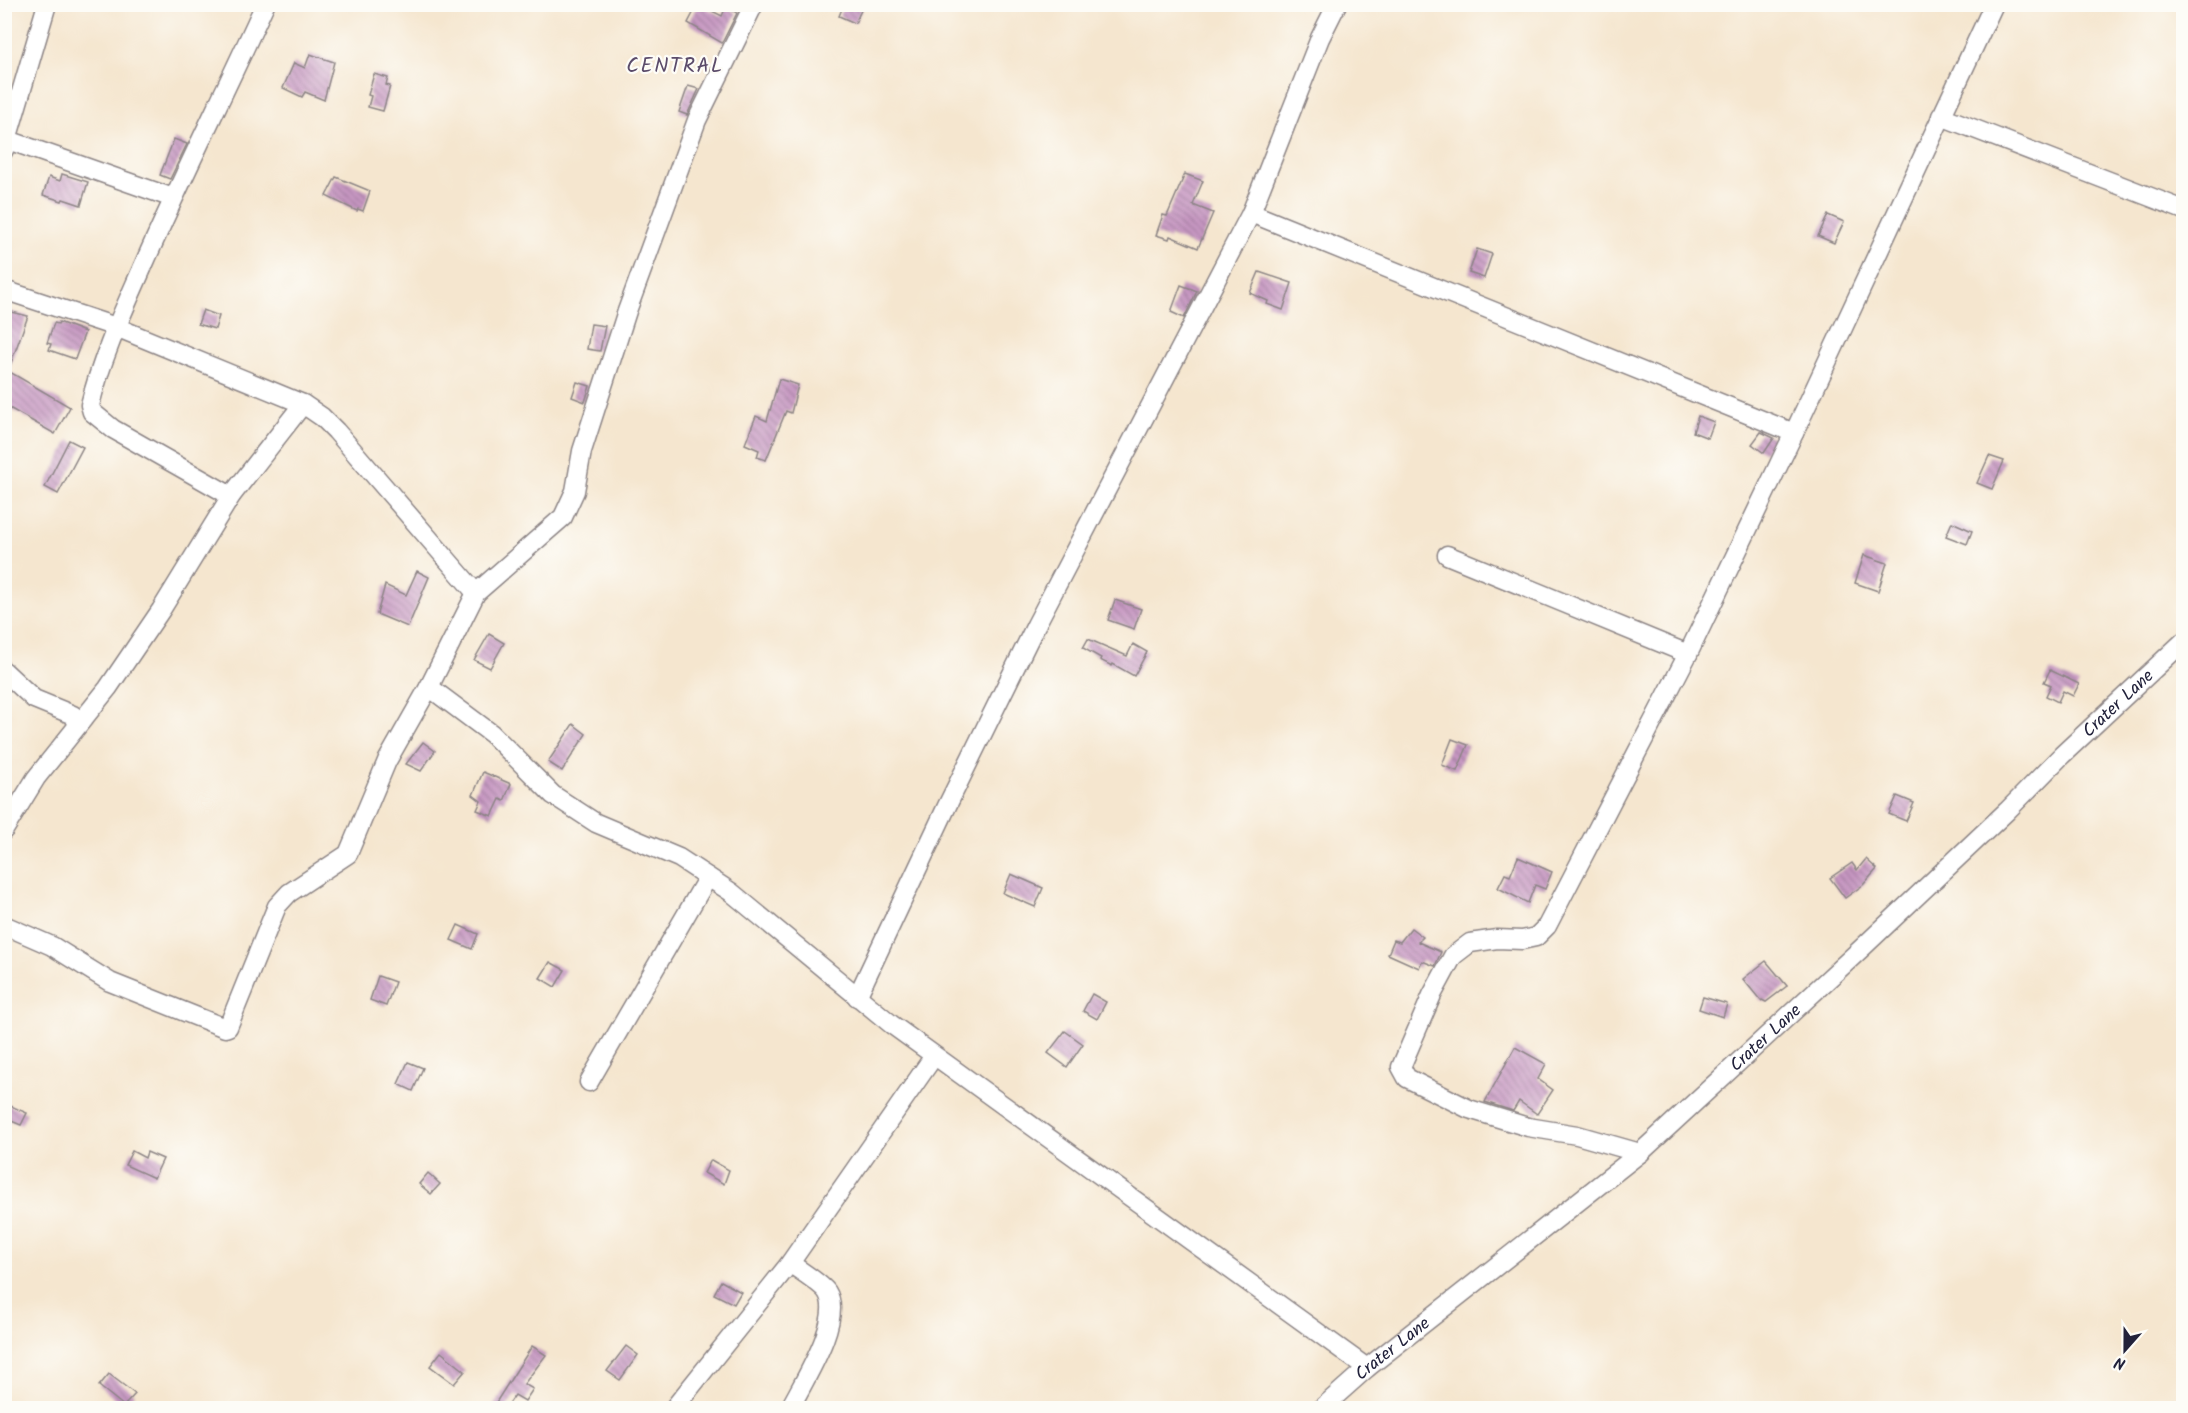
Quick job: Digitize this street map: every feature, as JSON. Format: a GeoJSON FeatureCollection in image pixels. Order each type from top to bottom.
{"type":"FeatureCollection","features":[{"type":"Feature","properties":{"kind":"street"},"geometry":{"type":"LineString","coordinates":[[47,4],[6,145],[173,198]]}},
{"type":"Feature","properties":{"kind":"street"},"geometry":{"type":"LineString","coordinates":[[231,496],[113,429],[92,412],[90,405],[93,390],[116,327],[173,198],[219,106],[265,4]]}},
{"type":"Feature","properties":{"kind":"street"},"geometry":{"type":"LineString","coordinates":[[4,932],[5,925],[52,946],[110,982],[226,1029],[230,1024],[268,923],[277,906],[290,893],[348,854],[387,761],[429,687],[476,593],[563,517],[569,506],[575,490],[582,452],[616,343],[697,120],[754,4]]}},
{"type":"Feature","properties":{"kind":"street"},"geometry":{"type":"LineString","coordinates":[[857,997],[946,806],[1036,625],[1251,213],[1320,38],[1337,4]]}},
{"type":"Feature","properties":{"kind":"street"},"geometry":{"type":"LineString","coordinates":[[1640,1153],[1577,1135],[1528,1127],[1469,1109],[1407,1078],[1401,1067],[1432,994],[1453,957],[1470,943],[1536,937],[1547,926],[1688,654],[1994,4]]}},
{"type":"Feature","properties":{"kind":"street"},"geometry":{"type":"LineString","coordinates":[[1941,116],[2184,210]]}},
{"type":"Feature","properties":{"kind":"street"},"geometry":{"type":"LineString","coordinates":[[1251,213],[1794,433]]}},
{"type":"Feature","properties":{"kind":"street"},"geometry":{"type":"LineString","coordinates":[[4,290],[116,327],[303,404],[322,417],[336,431],[476,593]]}},
{"type":"Feature","properties":{"kind":"street"},"geometry":{"type":"LineString","coordinates":[[4,830],[36,778],[108,688],[231,496],[303,404]]}},
{"type":"Feature","properties":{"kind":"street"},"geometry":{"type":"LineString","coordinates":[[1447,555],[1688,654]]}},
{"type":"Feature","properties":{"kind":"street","name":"Crater Lane"},"geometry":{"type":"LineString","coordinates":[[1322,1408],[1367,1368],[1640,1153],[1872,939],[2007,811],[2062,755],[2184,641]]}},
{"type":"Feature","properties":{"kind":"street"},"geometry":{"type":"LineString","coordinates":[[4,671],[34,699],[74,715],[78,724]]}},
{"type":"Feature","properties":{"kind":"street"},"geometry":{"type":"LineString","coordinates":[[429,687],[492,734],[553,795],[596,823],[679,858],[730,892],[857,997],[934,1056],[1367,1368]]}},
{"type":"Feature","properties":{"kind":"street"},"geometry":{"type":"LineString","coordinates":[[589,1082],[708,877]]}},
{"type":"Feature","properties":{"kind":"street"},"geometry":{"type":"LineString","coordinates":[[674,1408],[790,1263],[934,1056]]}},
{"type":"Feature","properties":{"kind":"street"},"geometry":{"type":"LineString","coordinates":[[790,1263],[827,1292],[832,1309],[830,1327],[790,1408]]}},
{"type":"Feature","properties":{"kind":"building"},"geometry":{"type":"Polygon","coordinates":[[[698,4],[722,16],[726,7],[737,13],[722,43],[688,23],[698,4]]]}},
{"type":"Feature","properties":{"kind":"building"},"geometry":{"type":"Polygon","coordinates":[[[844,4],[864,4],[855,23],[839,16],[844,4]]]}},
{"type":"Feature","properties":{"kind":"building"},"geometry":{"type":"Polygon","coordinates":[[[310,54],[334,62],[324,100],[305,92],[302,97],[283,88],[294,63],[305,68],[310,54]]]}},
{"type":"Feature","properties":{"kind":"building"},"geometry":{"type":"Polygon","coordinates":[[[374,74],[388,78],[386,85],[390,86],[383,111],[368,107],[371,96],[368,95],[374,74]]]}},
{"type":"Feature","properties":{"kind":"building"},"geometry":{"type":"Polygon","coordinates":[[[688,86],[699,89],[687,115],[679,112],[688,86]]]}},
{"type":"Feature","properties":{"kind":"building"},"geometry":{"type":"Polygon","coordinates":[[[174,139],[187,144],[170,179],[160,175],[174,139]]]}},
{"type":"Feature","properties":{"kind":"building"},"geometry":{"type":"Polygon","coordinates":[[[62,174],[88,182],[81,205],[43,195],[49,177],[60,181],[62,174]]]}},
{"type":"Feature","properties":{"kind":"building"},"geometry":{"type":"Polygon","coordinates":[[[1185,174],[1203,181],[1193,205],[1213,213],[1198,248],[1170,236],[1169,239],[1156,235],[1163,215],[1167,216],[1185,174]]]}},
{"type":"Feature","properties":{"kind":"building"},"geometry":{"type":"Polygon","coordinates":[[[336,177],[370,191],[363,211],[358,209],[357,211],[326,196],[336,177]]]}},
{"type":"Feature","properties":{"kind":"building"},"geometry":{"type":"Polygon","coordinates":[[[1828,215],[1844,222],[1834,243],[1818,236],[1828,215]]]}},
{"type":"Feature","properties":{"kind":"building"},"geometry":{"type":"Polygon","coordinates":[[[1477,249],[1492,254],[1484,278],[1469,273],[1477,249]]]}},
{"type":"Feature","properties":{"kind":"building"},"geometry":{"type":"Polygon","coordinates":[[[1259,272],[1292,283],[1283,310],[1267,304],[1268,301],[1250,293],[1259,272]]]}},
{"type":"Feature","properties":{"kind":"building"},"geometry":{"type":"Polygon","coordinates":[[[1181,285],[1197,291],[1184,318],[1171,312],[1181,285]]]}},
{"type":"Feature","properties":{"kind":"building"},"geometry":{"type":"Polygon","coordinates":[[[4,310],[28,316],[8,371],[70,407],[55,434],[4,405],[4,310]]]}},
{"type":"Feature","properties":{"kind":"building"},"geometry":{"type":"Polygon","coordinates":[[[203,310],[219,316],[215,329],[198,324],[203,310]]]}},
{"type":"Feature","properties":{"kind":"building"},"geometry":{"type":"Polygon","coordinates":[[[59,322],[85,332],[75,359],[49,350],[51,344],[47,343],[54,323],[59,322]]]}},
{"type":"Feature","properties":{"kind":"building"},"geometry":{"type":"Polygon","coordinates":[[[591,324],[605,326],[600,351],[587,349],[591,324]]]}},
{"type":"Feature","properties":{"kind":"building"},"geometry":{"type":"Polygon","coordinates":[[[779,379],[798,385],[791,413],[786,411],[766,460],[757,457],[759,450],[745,444],[756,416],[767,421],[779,379]]]}},
{"type":"Feature","properties":{"kind":"building"},"geometry":{"type":"Polygon","coordinates":[[[577,382],[590,386],[585,402],[572,397],[577,382]]]}},
{"type":"Feature","properties":{"kind":"building"},"geometry":{"type":"Polygon","coordinates":[[[1698,416],[1714,422],[1708,438],[1693,432],[1698,416]]]}},
{"type":"Feature","properties":{"kind":"building"},"geometry":{"type":"Polygon","coordinates":[[[1761,432],[1774,438],[1764,453],[1752,444],[1761,432]]]}},
{"type":"Feature","properties":{"kind":"building"},"geometry":{"type":"Polygon","coordinates":[[[69,440],[83,447],[58,494],[45,487],[69,440]]]}},
{"type":"Feature","properties":{"kind":"building"},"geometry":{"type":"Polygon","coordinates":[[[1989,456],[2004,461],[1992,489],[1977,483],[1989,456]]]}},
{"type":"Feature","properties":{"kind":"building"},"geometry":{"type":"Polygon","coordinates":[[[1952,522],[1972,531],[1967,544],[1946,536],[1952,522]]]}},
{"type":"Feature","properties":{"kind":"building"},"geometry":{"type":"Polygon","coordinates":[[[1864,555],[1887,563],[1878,591],[1855,583],[1864,555]]]}},
{"type":"Feature","properties":{"kind":"building"},"geometry":{"type":"Polygon","coordinates":[[[417,571],[429,577],[408,627],[377,614],[385,585],[406,595],[417,571]]]}},
{"type":"Feature","properties":{"kind":"building"},"geometry":{"type":"Polygon","coordinates":[[[1115,600],[1141,609],[1134,629],[1108,620],[1115,600]]]}},
{"type":"Feature","properties":{"kind":"building"},"geometry":{"type":"Polygon","coordinates":[[[489,634],[504,643],[490,668],[474,660],[489,634]]]}},
{"type":"Feature","properties":{"kind":"building"},"geometry":{"type":"Polygon","coordinates":[[[1088,639],[1127,656],[1133,644],[1147,652],[1134,676],[1113,664],[1112,666],[1100,660],[1101,658],[1083,648],[1088,639]]]}},
{"type":"Feature","properties":{"kind":"building"},"geometry":{"type":"Polygon","coordinates":[[[2050,670],[2079,684],[2073,696],[2063,691],[2058,702],[2046,696],[2051,685],[2044,682],[2050,670]]]}},
{"type":"Feature","properties":{"kind":"building"},"geometry":{"type":"Polygon","coordinates":[[[573,724],[586,734],[562,771],[548,762],[573,724]]]}},
{"type":"Feature","properties":{"kind":"building"},"geometry":{"type":"Polygon","coordinates":[[[1452,739],[1468,745],[1457,771],[1442,765],[1452,739]]]}},
{"type":"Feature","properties":{"kind":"building"},"geometry":{"type":"Polygon","coordinates":[[[423,742],[435,751],[421,771],[406,764],[423,742]]]}},
{"type":"Feature","properties":{"kind":"building"},"geometry":{"type":"Polygon","coordinates":[[[483,772],[511,784],[504,801],[500,799],[492,816],[477,810],[481,801],[473,795],[483,772]]]}},
{"type":"Feature","properties":{"kind":"building"},"geometry":{"type":"Polygon","coordinates":[[[1897,796],[1914,803],[1906,821],[1889,814],[1897,796]]]}},
{"type":"Feature","properties":{"kind":"building"},"geometry":{"type":"Polygon","coordinates":[[[1518,857],[1552,872],[1545,889],[1535,885],[1528,903],[1498,888],[1505,874],[1510,876],[1518,857]]]}},
{"type":"Feature","properties":{"kind":"building"},"geometry":{"type":"Polygon","coordinates":[[[1866,859],[1877,869],[1863,885],[1845,898],[1830,878],[1852,863],[1857,870],[1866,859]]]}},
{"type":"Feature","properties":{"kind":"building"},"geometry":{"type":"Polygon","coordinates":[[[1011,874],[1043,888],[1035,907],[1003,893],[1011,874]]]}},
{"type":"Feature","properties":{"kind":"building"},"geometry":{"type":"Polygon","coordinates":[[[458,925],[478,934],[472,949],[451,940],[458,925]]]}},
{"type":"Feature","properties":{"kind":"building"},"geometry":{"type":"Polygon","coordinates":[[[1411,928],[1423,937],[1418,942],[1441,952],[1435,966],[1422,961],[1419,968],[1388,954],[1394,940],[1400,942],[1411,928]]]}},
{"type":"Feature","properties":{"kind":"building"},"geometry":{"type":"Polygon","coordinates":[[[1766,961],[1787,986],[1766,1002],[1761,1001],[1743,979],[1766,961]]]}},
{"type":"Feature","properties":{"kind":"building"},"geometry":{"type":"Polygon","coordinates":[[[550,962],[565,970],[555,987],[540,978],[550,962]]]}},
{"type":"Feature","properties":{"kind":"building"},"geometry":{"type":"Polygon","coordinates":[[[378,976],[395,982],[386,1006],[370,1000],[378,976]]]}},
{"type":"Feature","properties":{"kind":"building"},"geometry":{"type":"Polygon","coordinates":[[[1092,994],[1106,1002],[1097,1019],[1083,1011],[1092,994]]]}},
{"type":"Feature","properties":{"kind":"building"},"geometry":{"type":"Polygon","coordinates":[[[1703,997],[1727,1004],[1723,1017],[1699,1009],[1703,997]]]}},
{"type":"Feature","properties":{"kind":"building"},"geometry":{"type":"Polygon","coordinates":[[[1065,1031],[1083,1044],[1067,1067],[1048,1053],[1065,1031]]]}},
{"type":"Feature","properties":{"kind":"building"},"geometry":{"type":"Polygon","coordinates":[[[1515,1047],[1546,1064],[1538,1079],[1553,1090],[1537,1114],[1519,1101],[1513,1111],[1485,1102],[1515,1047]]]}},
{"type":"Feature","properties":{"kind":"building"},"geometry":{"type":"Polygon","coordinates":[[[408,1062],[423,1068],[413,1091],[398,1084],[408,1062]]]}},
{"type":"Feature","properties":{"kind":"building"},"geometry":{"type":"Polygon","coordinates":[[[4,1103],[27,1113],[21,1125],[4,1118],[4,1103]]]}},
{"type":"Feature","properties":{"kind":"building"},"geometry":{"type":"Polygon","coordinates":[[[132,1151],[145,1158],[147,1152],[163,1159],[154,1178],[125,1165],[132,1151]]]}},
{"type":"Feature","properties":{"kind":"building"},"geometry":{"type":"Polygon","coordinates":[[[711,1160],[729,1170],[724,1184],[704,1173],[711,1160]]]}},
{"type":"Feature","properties":{"kind":"building"},"geometry":{"type":"Polygon","coordinates":[[[428,1173],[440,1184],[431,1194],[419,1184],[428,1173]]]}},
{"type":"Feature","properties":{"kind":"building"},"geometry":{"type":"Polygon","coordinates":[[[721,1281],[741,1292],[734,1304],[714,1294],[721,1281]]]}},
{"type":"Feature","properties":{"kind":"building"},"geometry":{"type":"Polygon","coordinates":[[[532,1346],[546,1355],[524,1384],[533,1389],[525,1401],[515,1395],[506,1408],[493,1407],[532,1346]]]}},
{"type":"Feature","properties":{"kind":"building"},"geometry":{"type":"Polygon","coordinates":[[[626,1346],[638,1355],[620,1380],[607,1371],[626,1346]]]}},
{"type":"Feature","properties":{"kind":"building"},"geometry":{"type":"Polygon","coordinates":[[[441,1352],[465,1371],[454,1384],[430,1366],[441,1352]]]}},
{"type":"Feature","properties":{"kind":"building"},"geometry":{"type":"Polygon","coordinates":[[[109,1374],[135,1394],[124,1406],[99,1386],[109,1374]]]}},
{"type":"Feature","properties":{"kind":"district","name":"CENTRAL"},"geometry":{"type":"Point","coordinates":[675,65]}}]}
